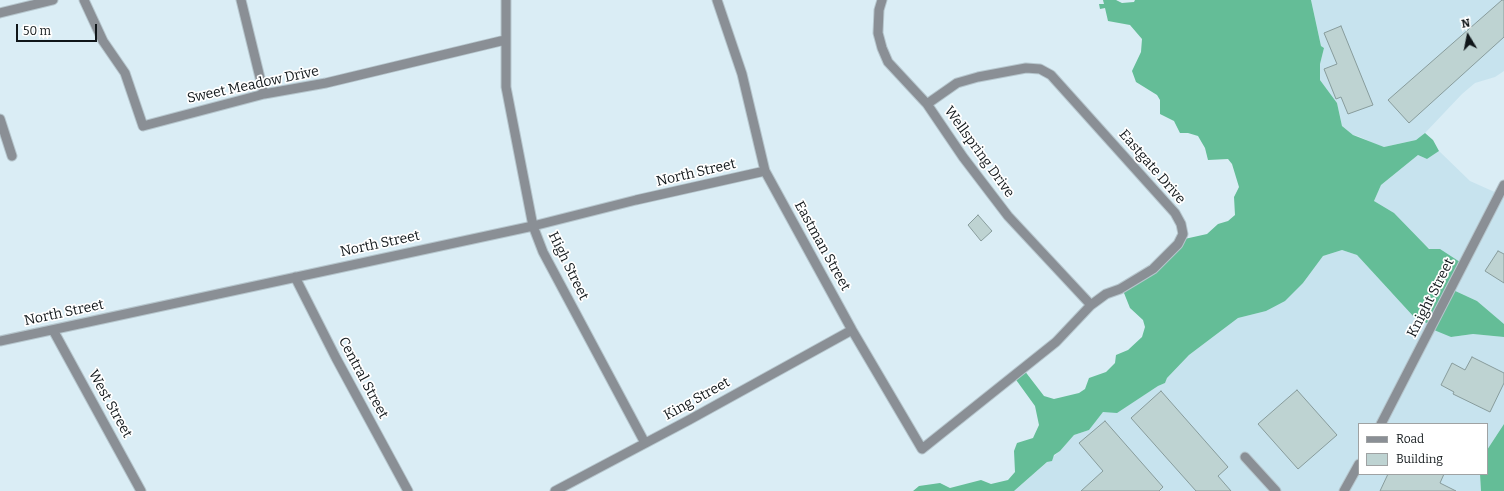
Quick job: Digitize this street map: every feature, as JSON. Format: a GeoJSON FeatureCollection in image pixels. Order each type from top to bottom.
{"type":"FeatureCollection","features":[{"type":"Feature","properties":{"kind":"street"},"geometry":{"type":"LineString","coordinates":[[0,13],[53,0]]}},
{"type":"Feature","properties":{"kind":"street","name":"Sweet Meadow Drive"},"geometry":{"type":"LineString","coordinates":[[84,0],[103,41],[125,73],[143,126],[264,94],[326,84],[505,40]]}},
{"type":"Feature","properties":{"kind":"street"},"geometry":{"type":"LineString","coordinates":[[241,0],[264,94]]}},
{"type":"Feature","properties":{"kind":"street","name":"High Street"},"geometry":{"type":"LineString","coordinates":[[506,0],[506,87],[533,226],[546,259],[645,443]]}},
{"type":"Feature","properties":{"kind":"street","name":"Eastman Street"},"geometry":{"type":"LineString","coordinates":[[717,0],[742,74],[765,171],[852,330],[922,449]]}},
{"type":"Feature","properties":{"kind":"street","name":"Wellspring Drive"},"geometry":{"type":"LineString","coordinates":[[882,0],[878,21],[882,48],[888,62],[927,104],[963,157],[1008,216],[1092,305]]}},
{"type":"Feature","properties":{"kind":"street","name":"Eastgate Drive"},"geometry":{"type":"LineString","coordinates":[[922,449],[1056,342],[1092,305],[1106,294],[1120,289],[1153,269],[1178,244],[1183,234],[1181,224],[1175,213],[1051,75],[1040,69],[1026,68],[978,77],[957,83],[927,104]]}},
{"type":"Feature","properties":{"kind":"street"},"geometry":{"type":"LineString","coordinates":[[0,119],[12,156]]}},
{"type":"Feature","properties":{"kind":"street","name":"North Street"},"geometry":{"type":"LineString","coordinates":[[0,341],[533,226],[636,200],[765,171]]}},
{"type":"Feature","properties":{"kind":"street","name":"Knight Street"},"geometry":{"type":"LineString","coordinates":[[1382,423],[1504,185]]}},
{"type":"Feature","properties":{"kind":"street","name":"Central Street"},"geometry":{"type":"LineString","coordinates":[[295,277],[336,358],[408,491]]}},
{"type":"Feature","properties":{"kind":"street","name":"West Street"},"geometry":{"type":"LineString","coordinates":[[53,330],[142,491]]}},
{"type":"Feature","properties":{"kind":"street","name":"King Street"},"geometry":{"type":"LineString","coordinates":[[555,491],[852,330]]}},
{"type":"Feature","properties":{"kind":"street"},"geometry":{"type":"LineString","coordinates":[[1245,457],[1276,491]]}},
{"type":"Feature","properties":{"kind":"street"},"geometry":{"type":"LineString","coordinates":[[1344,491],[1358,466]]}},
{"type":"Feature","properties":{"kind":"shaded area"},"geometry":{"type":"Polygon","coordinates":[[[1311,0],[1504,0],[1504,71],[1495,77],[1475,83],[1462,94],[1425,133],[1416,140],[1384,147],[1375,144],[1353,135],[1342,126],[1337,103],[1320,80],[1320,64],[1324,48],[1321,46],[1311,0]]]}},
{"type":"Feature","properties":{"kind":"shaded area"},"geometry":{"type":"Polygon","coordinates":[[[1439,151],[1470,181],[1499,194],[1504,185],[1504,324],[1477,301],[1451,289],[1440,249],[1430,249],[1374,201],[1381,185],[1418,155],[1427,159],[1439,151]]]}},
{"type":"Feature","properties":{"kind":"shaded area"},"geometry":{"type":"Polygon","coordinates":[[[1342,250],[1357,255],[1391,292],[1429,324],[1451,337],[1473,334],[1504,337],[1504,424],[1488,448],[1488,423],[1358,423],[1358,475],[1480,475],[1481,491],[1014,491],[1060,451],[1074,435],[1089,430],[1103,412],[1117,412],[1165,383],[1167,378],[1189,355],[1238,318],[1266,311],[1303,283],[1323,256],[1342,250]]]}},
{"type":"Feature","properties":{"kind":"green space"},"geometry":{"type":"Polygon","coordinates":[[[1103,0],[1116,0],[1122,3],[1134,2],[1135,0],[1311,0],[1321,46],[1324,48],[1320,64],[1320,80],[1337,103],[1342,126],[1353,135],[1384,147],[1416,140],[1425,133],[1433,140],[1439,151],[1427,159],[1418,155],[1381,185],[1374,201],[1394,213],[1429,249],[1440,249],[1463,264],[1451,289],[1477,301],[1504,324],[1504,337],[1473,334],[1451,337],[1434,330],[1429,324],[1414,317],[1357,255],[1342,250],[1323,256],[1303,283],[1285,301],[1266,311],[1238,318],[1189,355],[1167,378],[1165,383],[1117,413],[1103,412],[1089,430],[1074,435],[1060,451],[1054,455],[1052,461],[1047,462],[1014,491],[913,491],[919,486],[940,483],[950,488],[981,480],[991,484],[1008,480],[1015,472],[1014,451],[1017,443],[1033,438],[1039,425],[1035,406],[1014,377],[1024,370],[1044,396],[1054,399],[1079,393],[1085,389],[1089,378],[1106,372],[1115,363],[1116,355],[1128,350],[1142,337],[1145,327],[1143,320],[1130,308],[1122,288],[1155,267],[1180,240],[1207,234],[1218,224],[1228,221],[1235,215],[1234,197],[1239,187],[1232,164],[1228,159],[1208,160],[1205,148],[1198,136],[1188,133],[1180,133],[1174,121],[1160,114],[1160,100],[1157,95],[1136,82],[1132,71],[1141,52],[1142,39],[1130,25],[1108,21],[1105,8],[1100,9],[1099,4],[1104,4],[1103,0]]]}},
{"type":"Feature","properties":{"kind":"green space"},"geometry":{"type":"Polygon","coordinates":[[[1504,424],[1504,491],[1481,491],[1480,475],[1488,475],[1488,448],[1504,424]]]}},
{"type":"Feature","properties":{"kind":"building"},"geometry":{"type":"Polygon","coordinates":[[[1502,0],[1504,0],[1504,37],[1409,123],[1388,100],[1502,0]]]}},
{"type":"Feature","properties":{"kind":"building"},"geometry":{"type":"Polygon","coordinates":[[[1341,26],[1373,105],[1348,114],[1341,97],[1336,99],[1324,69],[1337,64],[1324,33],[1341,26]]]}},
{"type":"Feature","properties":{"kind":"building"},"geometry":{"type":"Polygon","coordinates":[[[978,215],[992,231],[981,241],[968,225],[978,215]]]}},
{"type":"Feature","properties":{"kind":"building"},"geometry":{"type":"Polygon","coordinates":[[[1498,251],[1504,254],[1504,283],[1485,271],[1498,251]]]}},
{"type":"Feature","properties":{"kind":"building"},"geometry":{"type":"Polygon","coordinates":[[[1472,357],[1504,373],[1504,383],[1490,412],[1453,394],[1454,392],[1441,385],[1452,363],[1465,370],[1472,357]]]}},
{"type":"Feature","properties":{"kind":"building"},"geometry":{"type":"Polygon","coordinates":[[[1297,390],[1337,435],[1298,469],[1258,424],[1297,390]]]}},
{"type":"Feature","properties":{"kind":"building"},"geometry":{"type":"Polygon","coordinates":[[[1161,391],[1228,467],[1218,476],[1231,491],[1196,491],[1131,418],[1161,391]]]}},
{"type":"Feature","properties":{"kind":"building"},"geometry":{"type":"Polygon","coordinates":[[[1105,421],[1163,487],[1159,491],[1081,491],[1103,471],[1079,443],[1105,421]]]}},
{"type":"Feature","properties":{"kind":"building"},"geometry":{"type":"Polygon","coordinates":[[[1388,475],[1444,475],[1440,483],[1456,491],[1380,491],[1388,475]]]}}]}
